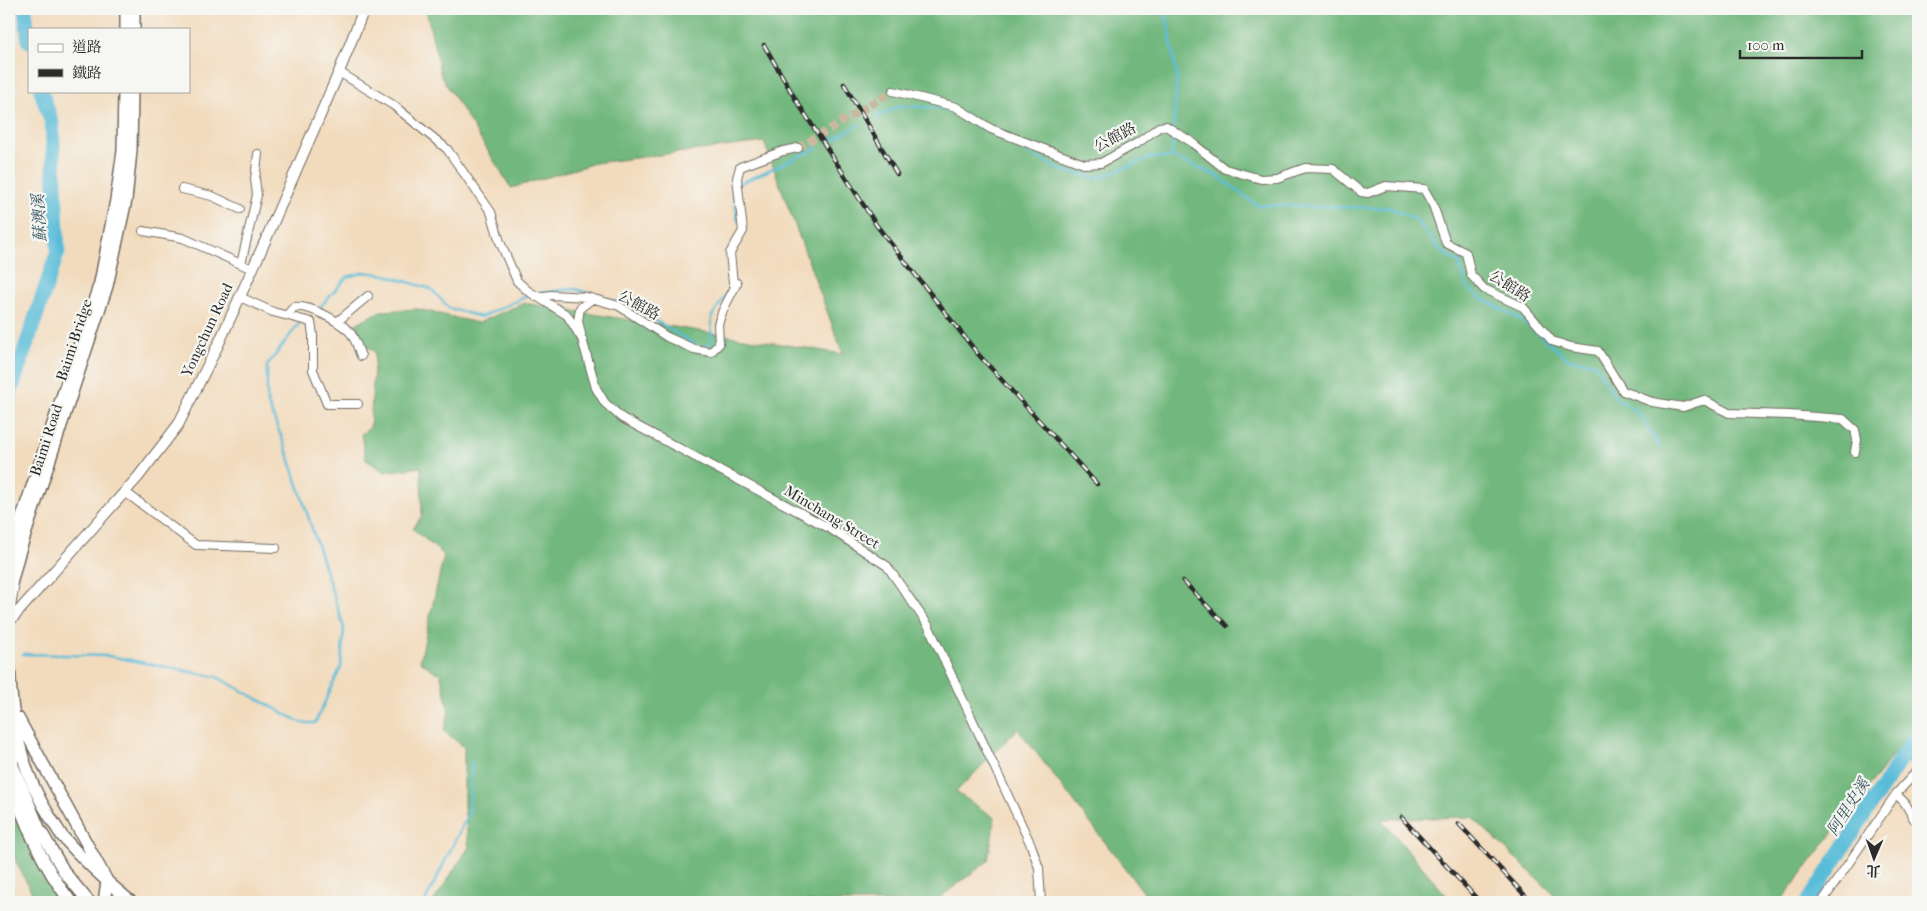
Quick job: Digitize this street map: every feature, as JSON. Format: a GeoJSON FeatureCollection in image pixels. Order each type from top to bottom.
{"type":"FeatureCollection","features":[{"type":"Feature","properties":{"kind":"main road"},"geometry":{"type":"LineString","coordinates":[[126,9],[126,28]]}},
{"type":"Feature","properties":{"kind":"main road"},"geometry":{"type":"LineString","coordinates":[[134,9],[134,28]]}},
{"type":"Feature","properties":{"kind":"main road","name":"Baimi Bridge"},"geometry":{"type":"LineString","coordinates":[[9,556],[100,283],[116,200],[123,150],[124,92]]}},
{"type":"Feature","properties":{"kind":"main road","name":"Baimi Bridge"},"geometry":{"type":"LineString","coordinates":[[9,601],[9,591],[19,553],[107,286],[126,200],[131,151],[132,92]]}},
{"type":"Feature","properties":{"kind":"main road"},"geometry":{"type":"LineString","coordinates":[[9,660],[10,696],[22,758],[38,797],[62,835],[107,881],[131,902]]}},
{"type":"Feature","properties":{"kind":"main road"},"geometry":{"type":"LineString","coordinates":[[18,718],[107,881],[104,902]]}},
{"type":"Feature","properties":{"kind":"main road"},"geometry":{"type":"LineString","coordinates":[[9,731],[13,766],[39,828],[65,873],[89,902]]}},
{"type":"Feature","properties":{"kind":"main road"},"geometry":{"type":"LineString","coordinates":[[9,779],[24,821],[44,860],[60,887],[72,902]]}},
{"type":"Feature","properties":{"kind":"main road"},"geometry":{"type":"LineString","coordinates":[[39,828],[70,875],[93,902]]}},
{"type":"Feature","properties":{"kind":"street"},"geometry":{"type":"LineString","coordinates":[[138,28],[139,9]]}},
{"type":"Feature","properties":{"kind":"street","name":"Yongchun Road"},"geometry":{"type":"LineString","coordinates":[[9,621],[125,492],[178,425],[240,297],[339,72],[364,9]]}},
{"type":"Feature","properties":{"kind":"street"},"geometry":{"type":"LineString","coordinates":[[339,72],[393,105],[447,149],[491,212],[500,242],[517,281],[536,297]]}},
{"type":"Feature","properties":{"kind":"street","name":"公館路"},"geometry":{"type":"LineString","coordinates":[[893,91],[956,107],[990,129],[1084,164],[1101,163],[1139,142],[1159,127],[1166,126],[1190,141],[1225,169],[1261,179],[1277,178],[1305,168],[1333,169],[1361,192],[1368,193],[1386,186],[1424,189],[1446,243],[1466,253],[1471,275],[1484,289],[1523,307],[1552,341],[1571,347],[1598,351],[1623,391],[1652,402],[1683,407],[1704,400],[1729,413],[1843,419],[1855,430],[1857,440],[1855,452]]}},
{"type":"Feature","properties":{"kind":"street","name":"Baimi Road"},"geometry":{"type":"LineString","coordinates":[[9,621],[12,598],[22,557],[111,287],[131,201],[136,154],[137,92]]}},
{"type":"Feature","properties":{"kind":"street","name":"公館路"},"geometry":{"type":"LineString","coordinates":[[536,297],[551,295],[587,297],[619,306],[668,337],[694,349],[711,352],[719,344],[718,324],[737,283],[733,283],[730,253],[743,231],[737,178],[740,168],[783,151],[798,148]]}},
{"type":"Feature","properties":{"kind":"street"},"geometry":{"type":"LineString","coordinates":[[241,264],[256,195],[255,179],[258,154]]}},
{"type":"Feature","properties":{"kind":"street"},"geometry":{"type":"LineString","coordinates":[[182,188],[212,196],[240,209]]}},
{"type":"Feature","properties":{"kind":"street"},"geometry":{"type":"LineString","coordinates":[[144,232],[182,238],[252,269]]}},
{"type":"Feature","properties":{"kind":"street"},"geometry":{"type":"LineString","coordinates":[[337,322],[368,296]]}},
{"type":"Feature","properties":{"kind":"street"},"geometry":{"type":"LineString","coordinates":[[240,297],[273,312],[311,322],[313,370],[328,404],[358,404]]}},
{"type":"Feature","properties":{"kind":"street","name":"Minchang Street"},"geometry":{"type":"LineString","coordinates":[[536,297],[567,315],[582,339],[596,388],[604,403],[622,418],[829,528],[887,566],[928,625],[1032,845],[1039,868],[1041,902]]}},
{"type":"Feature","properties":{"kind":"street"},"geometry":{"type":"LineString","coordinates":[[582,339],[578,321],[580,308],[592,299]]}},
{"type":"Feature","properties":{"kind":"street"},"geometry":{"type":"LineString","coordinates":[[287,315],[294,307],[304,305],[337,322],[350,332],[361,356]]}},
{"type":"Feature","properties":{"kind":"street"},"geometry":{"type":"LineString","coordinates":[[125,492],[196,545],[276,548]]}},
{"type":"Feature","properties":{"kind":"street"},"geometry":{"type":"LineString","coordinates":[[1822,902],[1896,794],[1918,770]]}},
{"type":"Feature","properties":{"kind":"street"},"geometry":{"type":"LineString","coordinates":[[1896,794],[1905,804],[1918,826]]}},
{"type":"Feature","properties":{"kind":"green space"},"geometry":{"type":"Polygon","coordinates":[[[426,9],[1918,9],[1918,768],[1893,755],[1780,902],[1562,902],[1472,817],[1381,819],[1452,902],[1151,902],[1018,729],[956,792],[995,818],[988,861],[934,902],[720,902],[718,900],[702,902],[433,902],[469,847],[464,807],[464,747],[444,731],[449,712],[440,672],[437,673],[420,661],[444,555],[413,529],[422,515],[421,467],[385,472],[366,460],[361,434],[370,428],[375,352],[360,342],[357,323],[381,311],[418,309],[478,323],[524,303],[843,354],[764,142],[595,163],[511,188],[441,76],[426,9]]]}},
{"type":"Feature","properties":{"kind":"green space"},"geometry":{"type":"Polygon","coordinates":[[[9,789],[36,861],[61,902],[40,902],[33,895],[9,848],[9,789]]]}},
{"type":"Feature","properties":{"kind":"waterway","name":"蘇澳溪"},"geometry":{"type":"LineString","coordinates":[[25,9],[28,33]]}},
{"type":"Feature","properties":{"kind":"waterway"},"geometry":{"type":"LineString","coordinates":[[992,133],[1062,171],[1099,178],[1150,158],[1172,157],[1177,75],[1165,9]]}},
{"type":"Feature","properties":{"kind":"waterway","name":"蘇澳溪"},"geometry":{"type":"LineString","coordinates":[[9,396],[58,251],[52,123],[41,92]]}},
{"type":"Feature","properties":{"kind":"waterway"},"geometry":{"type":"LineString","coordinates":[[876,117],[900,106],[942,108],[984,129]]}},
{"type":"Feature","properties":{"kind":"waterway"},"geometry":{"type":"LineString","coordinates":[[830,141],[859,125]]}},
{"type":"Feature","properties":{"kind":"waterway"},"geometry":{"type":"LineString","coordinates":[[741,183],[817,148]]}},
{"type":"Feature","properties":{"kind":"waterway"},"geometry":{"type":"LineString","coordinates":[[1172,157],[1217,176],[1257,205],[1390,208],[1415,219],[1441,251],[1459,263],[1468,289],[1524,322],[1568,359],[1594,363],[1615,397],[1639,413],[1660,448]]}},
{"type":"Feature","properties":{"kind":"waterway"},"geometry":{"type":"LineString","coordinates":[[733,191],[738,221]]}},
{"type":"Feature","properties":{"kind":"waterway"},"geometry":{"type":"LineString","coordinates":[[321,306],[347,277],[365,272],[385,275],[431,289],[449,308],[481,317],[527,296]]}},
{"type":"Feature","properties":{"kind":"waterway"},"geometry":{"type":"LineString","coordinates":[[536,293],[575,289],[618,302]]}},
{"type":"Feature","properties":{"kind":"waterway"},"geometry":{"type":"LineString","coordinates":[[703,348],[711,342],[712,316],[728,292]]}},
{"type":"Feature","properties":{"kind":"waterway"},"geometry":{"type":"LineString","coordinates":[[625,306],[658,322],[699,347]]}},
{"type":"Feature","properties":{"kind":"waterway"},"geometry":{"type":"LineString","coordinates":[[23,654],[109,656],[217,677],[302,723],[315,723],[341,667],[344,628],[288,454],[267,401],[267,366],[300,322]]}},
{"type":"Feature","properties":{"kind":"waterway","name":"阿里史溪"},"geometry":{"type":"LineString","coordinates":[[1808,902],[1918,732]]}},
{"type":"Feature","properties":{"kind":"waterway"},"geometry":{"type":"LineString","coordinates":[[425,902],[469,812],[472,762]]}},
{"type":"Feature","properties":{"kind":"tunnel"},"geometry":{"type":"LineString","coordinates":[[798,148],[893,91]]}},
{"type":"Feature","properties":{"kind":"railway"},"geometry":{"type":"LineString","coordinates":[[764,45],[796,100],[877,226],[978,354],[1097,484]]}},
{"type":"Feature","properties":{"kind":"railway"},"geometry":{"type":"LineString","coordinates":[[844,84],[897,174]]}},
{"type":"Feature","properties":{"kind":"railway"},"geometry":{"type":"LineString","coordinates":[[1183,581],[1227,626]]}},
{"type":"Feature","properties":{"kind":"railway"},"geometry":{"type":"LineString","coordinates":[[1401,817],[1480,902]]}},
{"type":"Feature","properties":{"kind":"railway"},"geometry":{"type":"LineString","coordinates":[[1459,824],[1531,902]]}}]}
